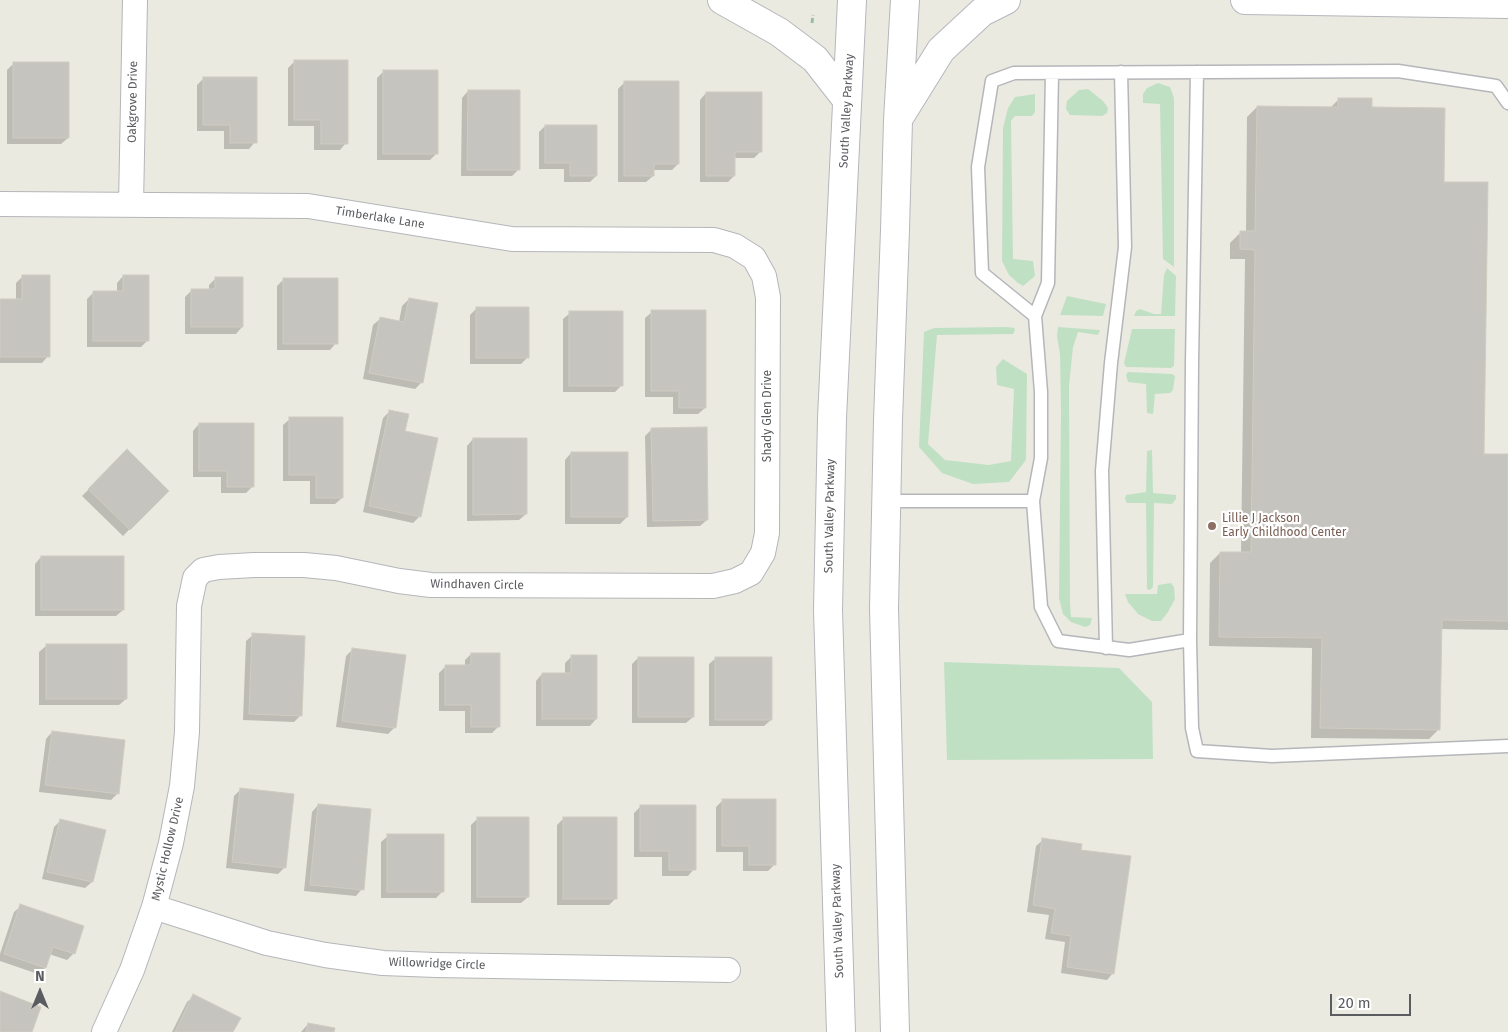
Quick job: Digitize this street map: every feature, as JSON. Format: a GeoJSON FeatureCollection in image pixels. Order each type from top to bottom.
{"type":"FeatureCollection","features":[{"type":"Feature","properties":{"kind":"main road"},"geometry":{"type":"LineString","coordinates":[[722,0],[779,32],[815,59],[847,100]]}},
{"type":"Feature","properties":{"kind":"main road","name":"South Valley Parkway"},"geometry":{"type":"LineString","coordinates":[[841,1032],[828,610],[832,418],[852,0]]}},
{"type":"Feature","properties":{"kind":"main road"},"geometry":{"type":"LineString","coordinates":[[895,1032],[884,608],[898,120],[905,0]]}},
{"type":"Feature","properties":{"kind":"main road"},"geometry":{"type":"LineString","coordinates":[[898,120],[941,50],[982,12],[1006,0]]}},
{"type":"Feature","properties":{"kind":"main road"},"geometry":{"type":"LineString","coordinates":[[1245,0],[1508,4]]}},
{"type":"Feature","properties":{"kind":"street","name":"Oakgrove Drive"},"geometry":{"type":"LineString","coordinates":[[131,205],[135,0]]}},
{"type":"Feature","properties":{"kind":"street","name":"Timberlake Lane"},"geometry":{"type":"LineString","coordinates":[[0,204],[308,206],[512,240],[714,240],[735,246],[754,258]]}},
{"type":"Feature","properties":{"kind":"street","name":"Shady Glen Drive"},"geometry":{"type":"LineString","coordinates":[[751,573],[763,553],[767,533],[768,297],[764,276],[754,258]]}},
{"type":"Feature","properties":{"kind":"street","name":"Windhaven Circle"},"geometry":{"type":"LineString","coordinates":[[203,570],[254,565],[304,565],[336,568],[399,581],[431,585],[713,586],[735,581],[751,573]]}},
{"type":"Feature","properties":{"kind":"street","name":"Mystic Hollow Drive"},"geometry":{"type":"LineString","coordinates":[[104,1032],[132,970],[154,907],[172,843],[182,786],[187,732],[188,606],[195,578],[203,570]]}},
{"type":"Feature","properties":{"kind":"street","name":"Willowridge Circle"},"geometry":{"type":"LineString","coordinates":[[154,907],[267,943],[325,955],[383,963],[728,970]]}},
{"type":"Feature","properties":{"kind":"lane"},"geometry":{"type":"LineString","coordinates":[[1035,316],[982,273],[978,167],[992,81],[1014,73],[1398,71],[1496,86],[1508,103]]}},
{"type":"Feature","properties":{"kind":"lane"},"geometry":{"type":"LineString","coordinates":[[1106,648],[1102,471],[1111,363],[1125,247],[1121,72]]}},
{"type":"Feature","properties":{"kind":"lane"},"geometry":{"type":"LineString","coordinates":[[1197,72],[1190,640],[1192,728],[1196,751],[1272,756],[1508,746]]}},
{"type":"Feature","properties":{"kind":"lane"},"geometry":{"type":"LineString","coordinates":[[1052,74],[1048,284],[1035,316],[1041,392],[1041,458],[1033,501],[1042,607],[1058,641],[1129,650],[1190,640]]}},
{"type":"Feature","properties":{"kind":"lane"},"geometry":{"type":"LineString","coordinates":[[886,501],[1033,501]]}},
{"type":"Feature","properties":{"kind":"green space"},"geometry":{"type":"Polygon","coordinates":[[[1158,83],[1170,87],[1174,98],[1174,267],[1163,259],[1160,104],[1143,103],[1143,94],[1147,88],[1158,83]]]}},
{"type":"Feature","properties":{"kind":"green space"},"geometry":{"type":"Polygon","coordinates":[[[1088,89],[1103,101],[1108,108],[1107,113],[1102,116],[1070,115],[1066,109],[1067,101],[1079,90],[1088,89]]]}},
{"type":"Feature","properties":{"kind":"green space"},"geometry":{"type":"Polygon","coordinates":[[[1035,94],[1035,112],[1032,116],[1015,116],[1011,121],[1013,259],[1033,261],[1035,276],[1023,286],[1009,275],[1002,261],[1003,128],[1008,108],[1015,97],[1035,94]]]}},
{"type":"Feature","properties":{"kind":"green space"},"geometry":{"type":"Polygon","coordinates":[[[1167,268],[1176,276],[1175,316],[1134,316],[1136,311],[1140,309],[1154,314],[1161,314],[1164,275],[1167,268]]]}},
{"type":"Feature","properties":{"kind":"green space"},"geometry":{"type":"Polygon","coordinates":[[[1067,296],[1106,304],[1103,316],[1060,315],[1067,296]]]}},
{"type":"Feature","properties":{"kind":"green space"},"geometry":{"type":"Polygon","coordinates":[[[1058,327],[1100,330],[1098,335],[1078,332],[1073,347],[1069,386],[1070,603],[1071,617],[1092,618],[1090,625],[1085,627],[1071,622],[1063,614],[1059,598],[1061,411],[1058,327]]]}},
{"type":"Feature","properties":{"kind":"green space"},"geometry":{"type":"Polygon","coordinates":[[[934,328],[1014,328],[1013,334],[937,335],[928,444],[945,460],[989,465],[1011,461],[1014,389],[997,385],[996,367],[1003,359],[1027,374],[1026,460],[1009,482],[973,484],[942,473],[919,447],[924,332],[934,328]]]}},
{"type":"Feature","properties":{"kind":"green space"},"geometry":{"type":"Polygon","coordinates":[[[1132,329],[1175,329],[1174,366],[1171,368],[1126,367],[1124,363],[1132,329]]]}},
{"type":"Feature","properties":{"kind":"green space"},"geometry":{"type":"Polygon","coordinates":[[[1128,372],[1172,374],[1175,376],[1173,390],[1170,393],[1155,394],[1153,414],[1147,413],[1146,384],[1128,382],[1126,375],[1128,372]]]}},
{"type":"Feature","properties":{"kind":"green space"},"geometry":{"type":"Polygon","coordinates":[[[1152,450],[1153,493],[1176,495],[1176,499],[1172,504],[1154,503],[1153,587],[1150,590],[1147,589],[1146,503],[1127,503],[1125,499],[1126,495],[1146,492],[1147,451],[1152,450]]]}},
{"type":"Feature","properties":{"kind":"green space"},"geometry":{"type":"Polygon","coordinates":[[[1171,583],[1174,587],[1175,599],[1161,621],[1152,621],[1138,614],[1128,602],[1125,594],[1157,594],[1158,585],[1171,583]]]}},
{"type":"Feature","properties":{"kind":"green space"},"geometry":{"type":"Polygon","coordinates":[[[944,662],[1119,668],[1152,702],[1153,759],[947,760],[944,662]]]}},
{"type":"Feature","properties":{"kind":"building"},"geometry":{"type":"Polygon","coordinates":[[[294,60],[348,60],[348,144],[321,144],[321,120],[294,120],[294,60]]]}},
{"type":"Feature","properties":{"kind":"building"},"geometry":{"type":"Polygon","coordinates":[[[13,62],[69,62],[69,138],[13,138],[13,62]]]}},
{"type":"Feature","properties":{"kind":"building"},"geometry":{"type":"Polygon","coordinates":[[[383,70],[438,70],[438,154],[383,154],[383,70]]]}},
{"type":"Feature","properties":{"kind":"building"},"geometry":{"type":"Polygon","coordinates":[[[203,77],[257,77],[257,143],[230,143],[230,125],[203,125],[203,77]]]}},
{"type":"Feature","properties":{"kind":"building"},"geometry":{"type":"Polygon","coordinates":[[[624,81],[679,81],[679,164],[654,164],[654,176],[624,176],[624,81]]]}},
{"type":"Feature","properties":{"kind":"building"},"geometry":{"type":"Polygon","coordinates":[[[468,90],[520,90],[520,170],[467,170],[468,90]]]}},
{"type":"Feature","properties":{"kind":"building"},"geometry":{"type":"Polygon","coordinates":[[[706,92],[762,92],[762,152],[735,152],[735,176],[706,176],[706,92]]]}},
{"type":"Feature","properties":{"kind":"building"},"geometry":{"type":"Polygon","coordinates":[[[1338,98],[1372,98],[1372,107],[1445,108],[1444,182],[1488,182],[1484,454],[1508,454],[1508,621],[1442,620],[1440,730],[1320,728],[1322,638],[1219,637],[1220,552],[1251,552],[1255,250],[1240,249],[1240,231],[1255,231],[1257,106],[1338,107],[1338,98]]]}},
{"type":"Feature","properties":{"kind":"building"},"geometry":{"type":"Polygon","coordinates":[[[545,125],[597,125],[597,176],[570,176],[570,163],[545,163],[545,125]]]}},
{"type":"Feature","properties":{"kind":"building"},"geometry":{"type":"Polygon","coordinates":[[[22,275],[50,275],[50,357],[0,357],[0,299],[22,299],[22,275]]]}},
{"type":"Feature","properties":{"kind":"building"},"geometry":{"type":"Polygon","coordinates":[[[123,275],[149,275],[149,341],[93,341],[93,291],[123,291],[123,275]]]}},
{"type":"Feature","properties":{"kind":"building"},"geometry":{"type":"Polygon","coordinates":[[[215,277],[243,277],[243,327],[191,327],[191,289],[215,289],[215,277]]]}},
{"type":"Feature","properties":{"kind":"building"},"geometry":{"type":"Polygon","coordinates":[[[283,278],[338,278],[338,344],[283,344],[283,278]]]}},
{"type":"Feature","properties":{"kind":"building"},"geometry":{"type":"Polygon","coordinates":[[[409,298],[438,303],[423,383],[369,373],[380,317],[404,322],[409,298]]]}},
{"type":"Feature","properties":{"kind":"building"},"geometry":{"type":"Polygon","coordinates":[[[476,307],[529,307],[529,358],[476,358],[476,307]]]}},
{"type":"Feature","properties":{"kind":"building"},"geometry":{"type":"Polygon","coordinates":[[[651,310],[706,310],[706,408],[679,408],[679,391],[651,391],[651,310]]]}},
{"type":"Feature","properties":{"kind":"building"},"geometry":{"type":"Polygon","coordinates":[[[569,311],[623,311],[623,386],[569,386],[569,311]]]}},
{"type":"Feature","properties":{"kind":"building"},"geometry":{"type":"Polygon","coordinates":[[[389,410],[409,414],[405,431],[438,438],[421,517],[369,506],[389,410]]]}},
{"type":"Feature","properties":{"kind":"building"},"geometry":{"type":"Polygon","coordinates":[[[289,417],[343,417],[343,498],[316,498],[316,475],[289,475],[289,417]]]}},
{"type":"Feature","properties":{"kind":"building"},"geometry":{"type":"Polygon","coordinates":[[[199,423],[254,423],[254,487],[227,487],[227,471],[199,471],[199,423]]]}},
{"type":"Feature","properties":{"kind":"building"},"geometry":{"type":"Polygon","coordinates":[[[707,427],[708,520],[653,521],[651,428],[707,427]]]}},
{"type":"Feature","properties":{"kind":"building"},"geometry":{"type":"Polygon","coordinates":[[[473,438],[527,438],[527,514],[473,515],[473,438]]]}},
{"type":"Feature","properties":{"kind":"building"},"geometry":{"type":"Polygon","coordinates":[[[127,449],[169,491],[130,530],[88,489],[127,449]]]}},
{"type":"Feature","properties":{"kind":"building"},"geometry":{"type":"Polygon","coordinates":[[[571,452],[628,452],[628,517],[571,517],[571,452]]]}},
{"type":"Feature","properties":{"kind":"building"},"geometry":{"type":"Polygon","coordinates":[[[41,556],[124,556],[124,610],[41,610],[41,556]]]}},
{"type":"Feature","properties":{"kind":"building"},"geometry":{"type":"Polygon","coordinates":[[[252,633],[305,636],[302,716],[249,714],[252,633]]]}},
{"type":"Feature","properties":{"kind":"building"},"geometry":{"type":"Polygon","coordinates":[[[46,644],[127,644],[127,699],[46,699],[46,644]]]}},
{"type":"Feature","properties":{"kind":"building"},"geometry":{"type":"Polygon","coordinates":[[[352,648],[406,655],[396,728],[342,721],[352,648]]]}},
{"type":"Feature","properties":{"kind":"building"},"geometry":{"type":"Polygon","coordinates":[[[471,653],[500,653],[500,727],[471,727],[471,705],[445,705],[445,665],[471,665],[471,653]]]}},
{"type":"Feature","properties":{"kind":"building"},"geometry":{"type":"Polygon","coordinates":[[[571,655],[597,655],[597,719],[542,719],[542,673],[571,673],[571,655]]]}},
{"type":"Feature","properties":{"kind":"building"},"geometry":{"type":"Polygon","coordinates":[[[638,657],[694,657],[694,717],[638,717],[638,657]]]}},
{"type":"Feature","properties":{"kind":"building"},"geometry":{"type":"Polygon","coordinates":[[[715,657],[772,657],[772,720],[715,720],[715,657]]]}},
{"type":"Feature","properties":{"kind":"building"},"geometry":{"type":"Polygon","coordinates":[[[52,731],[125,740],[119,794],[45,785],[52,731]]]}},
{"type":"Feature","properties":{"kind":"building"},"geometry":{"type":"Polygon","coordinates":[[[240,788],[294,794],[286,868],[232,862],[240,788]]]}},
{"type":"Feature","properties":{"kind":"building"},"geometry":{"type":"Polygon","coordinates":[[[722,799],[776,799],[776,865],[749,865],[749,846],[722,846],[722,799]]]}},
{"type":"Feature","properties":{"kind":"building"},"geometry":{"type":"Polygon","coordinates":[[[318,804],[371,809],[364,890],[310,885],[318,804]]]}},
{"type":"Feature","properties":{"kind":"building"},"geometry":{"type":"Polygon","coordinates":[[[640,805],[696,805],[696,870],[669,870],[669,851],[640,851],[640,805]]]}},
{"type":"Feature","properties":{"kind":"building"},"geometry":{"type":"Polygon","coordinates":[[[477,817],[529,817],[529,897],[477,897],[477,817]]]}},
{"type":"Feature","properties":{"kind":"building"},"geometry":{"type":"Polygon","coordinates":[[[563,817],[617,817],[617,899],[563,899],[563,817]]]}},
{"type":"Feature","properties":{"kind":"building"},"geometry":{"type":"Polygon","coordinates":[[[60,819],[106,830],[93,882],[47,872],[60,819]]]}},
{"type":"Feature","properties":{"kind":"building"},"geometry":{"type":"Polygon","coordinates":[[[387,834],[444,834],[444,892],[387,892],[387,834]]]}},
{"type":"Feature","properties":{"kind":"building"},"geometry":{"type":"Polygon","coordinates":[[[1042,838],[1082,844],[1081,850],[1131,856],[1114,974],[1067,967],[1071,936],[1051,933],[1055,909],[1033,905],[1042,838]]]}},
{"type":"Feature","properties":{"kind":"building"},"geometry":{"type":"Polygon","coordinates":[[[20,904],[84,926],[75,954],[53,947],[46,968],[4,954],[20,904]]]}},
{"type":"Feature","properties":{"kind":"building"},"geometry":{"type":"Polygon","coordinates":[[[0,991],[41,1007],[32,1032],[0,1032],[0,991]]]}},
{"type":"Feature","properties":{"kind":"building"},"geometry":{"type":"Polygon","coordinates":[[[193,994],[241,1018],[233,1032],[175,1032],[193,994]]]}},
{"type":"Feature","properties":{"kind":"building"},"geometry":{"type":"Polygon","coordinates":[[[308,1023],[335,1028],[334,1032],[306,1032],[308,1023]]]}},
{"type":"Feature","properties":{"kind":"place","name":"Lillie J Jackson Early Childhood Center"},"geometry":{"type":"Point","coordinates":[1212,526]}}]}
